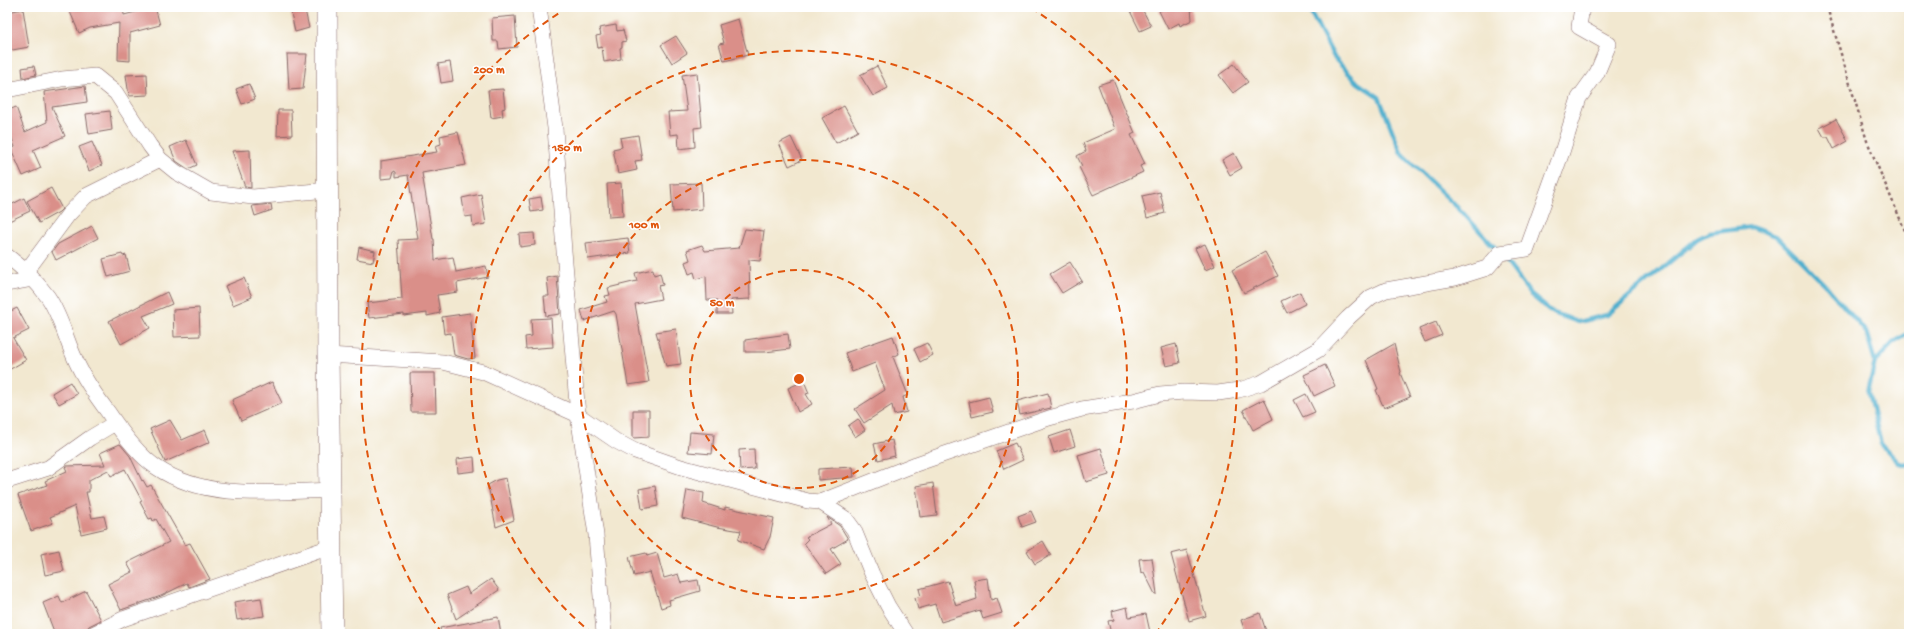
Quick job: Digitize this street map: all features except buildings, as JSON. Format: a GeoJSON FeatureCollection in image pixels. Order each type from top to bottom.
{"type":"FeatureCollection","features":[{"type":"Feature","properties":{"kind":"main road"},"geometry":{"type":"LineString","coordinates":[[327,7],[328,355],[332,634]]}},
{"type":"Feature","properties":{"kind":"street"},"geometry":{"type":"LineString","coordinates":[[539,7],[555,128],[578,415],[596,535],[604,634]]}},
{"type":"Feature","properties":{"kind":"street"},"geometry":{"type":"LineString","coordinates":[[328,355],[443,362],[483,372],[578,415],[616,441],[635,451],[696,471],[808,501],[820,502],[916,464],[1049,418],[1082,409],[1133,401],[1160,394],[1184,392],[1218,393],[1239,390],[1261,383],[1318,350],[1348,318],[1371,297],[1386,290],[1455,278],[1487,268],[1500,252],[1527,250],[1562,152],[1579,98],[1596,73],[1609,44],[1579,27],[1582,7]]}},
{"type":"Feature","properties":{"kind":"street"},"geometry":{"type":"LineString","coordinates":[[7,90],[62,79],[95,76],[116,93],[160,159],[176,172],[211,192],[254,197],[327,190]]}},
{"type":"Feature","properties":{"kind":"street"},"geometry":{"type":"LineString","coordinates":[[7,284],[29,276],[68,215],[86,196],[160,159]]}},
{"type":"Feature","properties":{"kind":"street"},"geometry":{"type":"LineString","coordinates":[[7,256],[29,276],[48,298],[79,367],[115,423],[134,446],[155,467],[188,483],[222,491],[330,490]]}},
{"type":"Feature","properties":{"kind":"street"},"geometry":{"type":"LineString","coordinates":[[7,481],[48,468],[90,438],[115,423]]}},
{"type":"Feature","properties":{"kind":"street"},"geometry":{"type":"LineString","coordinates":[[820,502],[846,519],[854,530],[884,600],[906,634]]}},
{"type":"Feature","properties":{"kind":"street"},"geometry":{"type":"LineString","coordinates":[[92,634],[123,619],[330,547]]}},
{"type":"Feature","properties":{"kind":"path"},"geometry":{"type":"LineString","coordinates":[[1827,7],[1866,141],[1909,240]]}},
{"type":"Feature","properties":{"kind":"waterway"},"geometry":{"type":"LineString","coordinates":[[1308,7],[1335,59],[1358,83],[1379,97],[1401,153],[1462,212],[1500,253],[1531,295],[1553,313],[1579,322],[1607,315],[1697,239],[1709,233],[1751,227],[1776,236],[1827,287],[1866,332],[1875,362]]}},
{"type":"Feature","properties":{"kind":"waterway"},"geometry":{"type":"LineString","coordinates":[[1909,333],[1893,343],[1875,362],[1868,392],[1881,444],[1899,463],[1909,465]]}}]}
